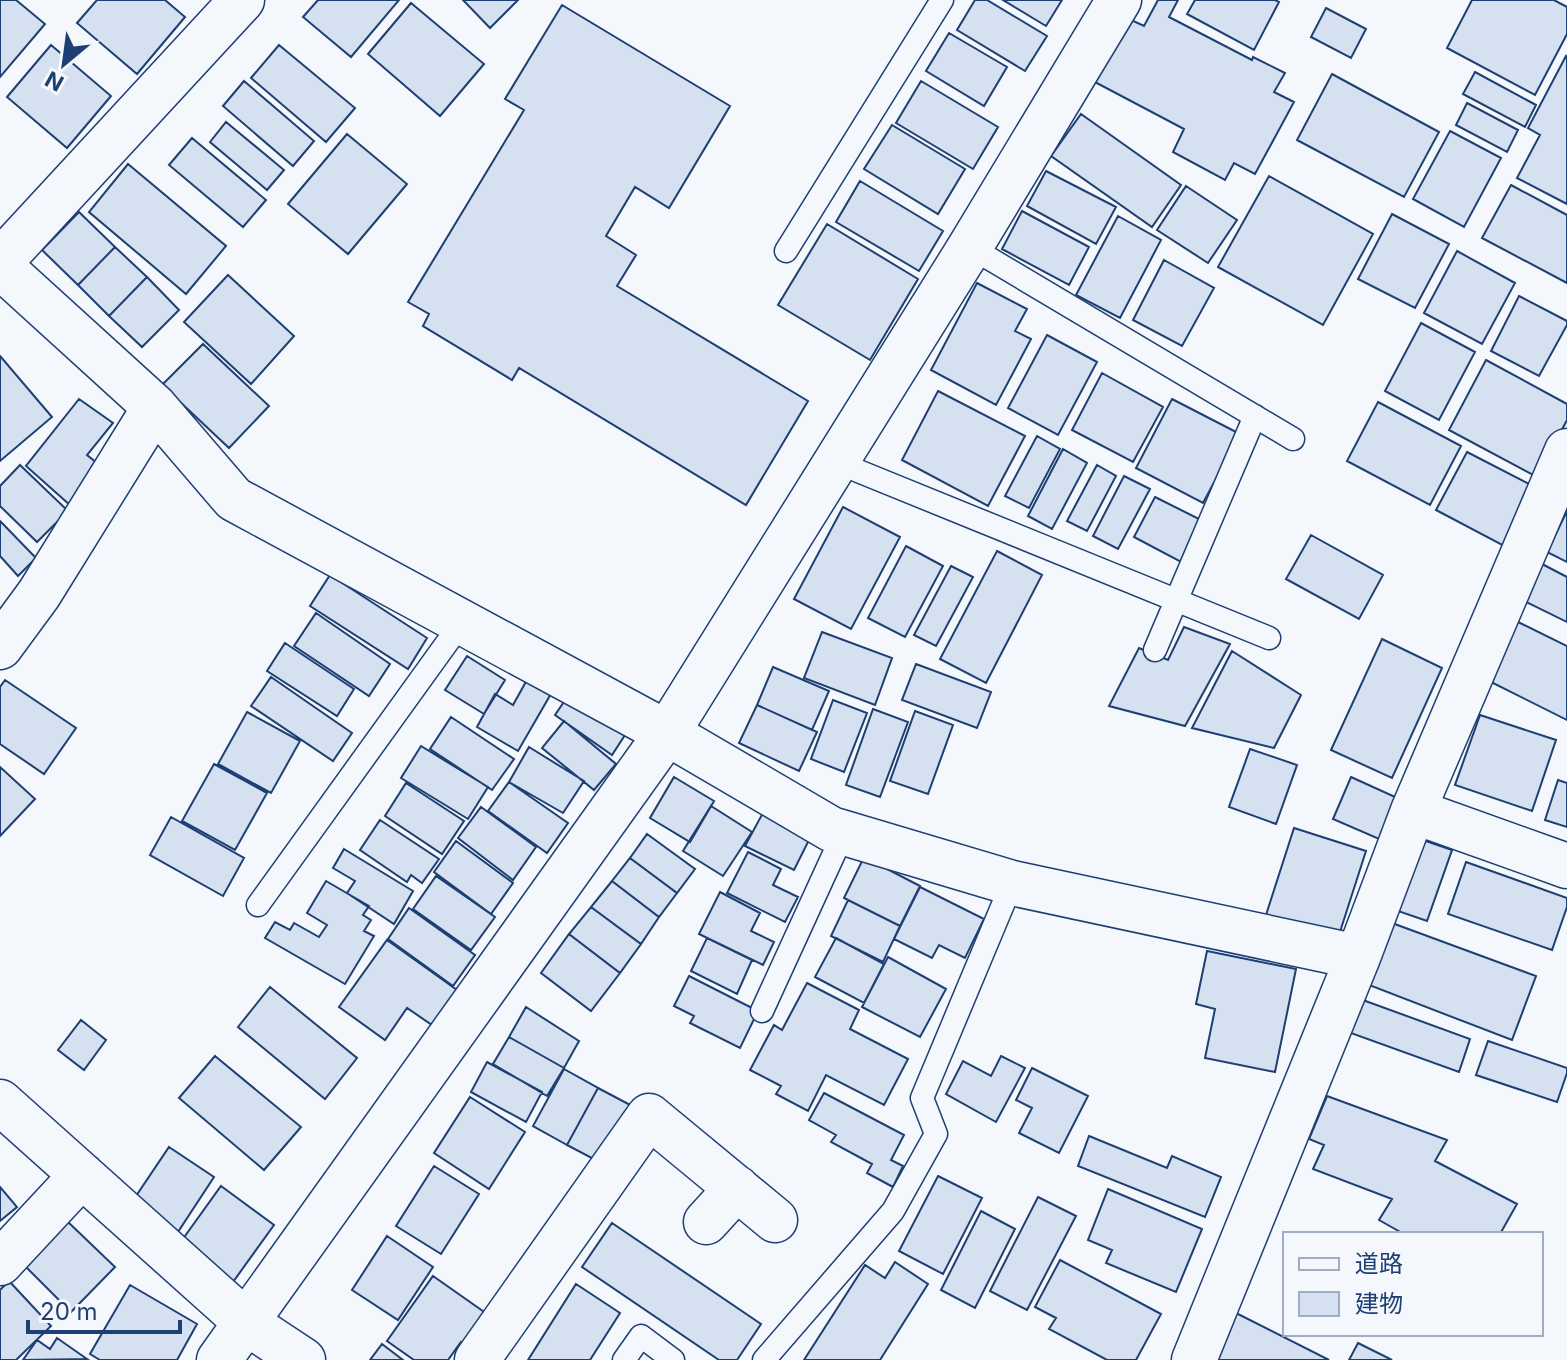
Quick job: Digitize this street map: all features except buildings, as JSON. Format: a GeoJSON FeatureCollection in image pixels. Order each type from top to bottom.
{"type":"FeatureCollection","features":[{"type":"Feature","properties":{"kind":"street"},"geometry":{"type":"LineString","coordinates":[[242,0],[0,264],[155,407],[234,499],[667,733],[831,829],[1012,883],[1358,957]]}},
{"type":"Feature","properties":{"kind":"street"},"geometry":{"type":"LineString","coordinates":[[219,1360],[667,733],[970,247],[1119,0]]}},
{"type":"Feature","properties":{"kind":"street"},"geometry":{"type":"LineString","coordinates":[[0,647],[39,594],[155,407]]}},
{"type":"Feature","properties":{"kind":"street"},"geometry":{"type":"LineString","coordinates":[[1194,1360],[1358,957],[1413,811],[1567,451]]}},
{"type":"Feature","properties":{"kind":"street"},"geometry":{"type":"LineString","coordinates":[[1413,811],[1567,866]]}},
{"type":"Feature","properties":{"kind":"street"},"geometry":{"type":"LineString","coordinates":[[0,1102],[247,1323],[303,1360]]}},
{"type":"Feature","properties":{"kind":"street"},"geometry":{"type":"LineString","coordinates":[[477,1360],[649,1116],[775,1220]]}},
{"type":"Feature","properties":{"kind":"street"},"geometry":{"type":"LineString","coordinates":[[0,1263],[82,1175]]}},
{"type":"Feature","properties":{"kind":"street"},"geometry":{"type":"LineString","coordinates":[[706,1222],[737,1188]]}},
{"type":"Feature","properties":{"kind":"lane"},"geometry":{"type":"LineString","coordinates":[[786,251],[942,0]]}},
{"type":"Feature","properties":{"kind":"lane"},"geometry":{"type":"LineString","coordinates":[[970,247],[1293,439]]}},
{"type":"Feature","properties":{"kind":"lane"},"geometry":{"type":"LineString","coordinates":[[1155,650],[1255,416]]}},
{"type":"Feature","properties":{"kind":"lane"},"geometry":{"type":"LineString","coordinates":[[836,462],[1269,638]]}},
{"type":"Feature","properties":{"kind":"lane"},"geometry":{"type":"LineString","coordinates":[[258,905],[462,622]]}},
{"type":"Feature","properties":{"kind":"lane"},"geometry":{"type":"LineString","coordinates":[[762,1011],[844,832]]}},
{"type":"Feature","properties":{"kind":"lane"},"geometry":{"type":"LineString","coordinates":[[764,1360],[893,1211],[936,1134],[922,1098],[1012,883]]}},
{"type":"Feature","properties":{"kind":"lane"},"geometry":{"type":"LineString","coordinates":[[624,1360],[641,1336],[673,1360]]}}]}
